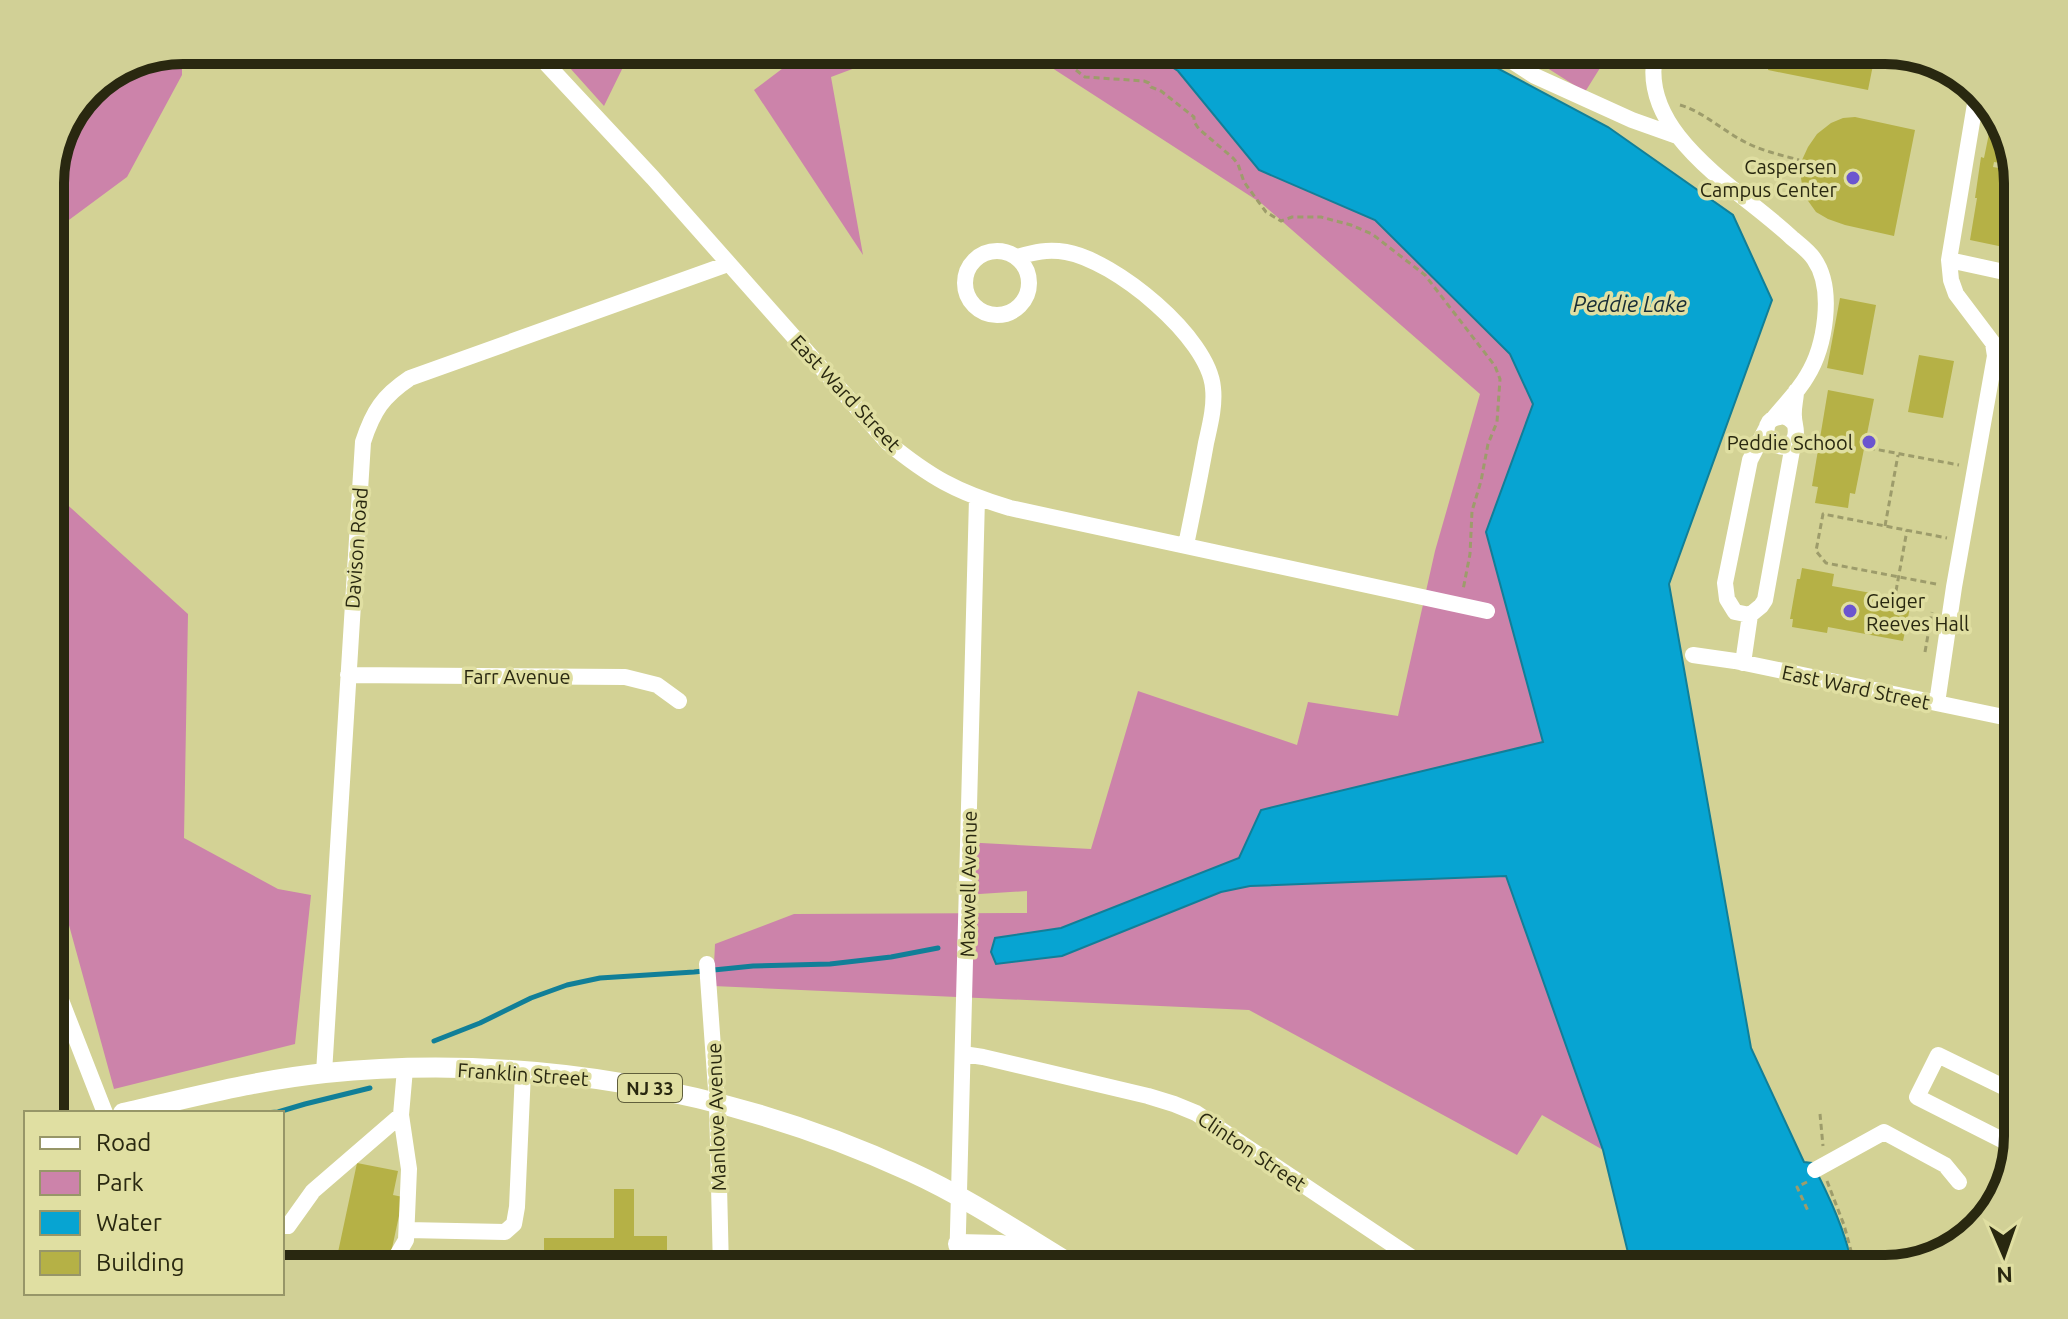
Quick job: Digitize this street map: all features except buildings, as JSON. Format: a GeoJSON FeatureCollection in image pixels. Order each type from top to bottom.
{"type":"FeatureCollection","features":[{"type":"Feature","properties":{"kind":"main road","name":"Franklin Street"},"geometry":{"type":"LineString","coordinates":[[132,1111],[239,1087],[324,1073],[462,1069],[590,1078],[660,1090],[766,1116],[864,1151],[959,1196],[1055,1255]]}},
{"type":"Feature","properties":{"kind":"main road"},"geometry":{"type":"LineString","coordinates":[[958,1244],[1001,1245],[1037,1255]]}},
{"type":"Feature","properties":{"kind":"street","name":"East Ward Street"},"geometry":{"type":"LineString","coordinates":[[547,64],[653,178],[887,442],[920,469],[948,486],[1010,508],[1487,611]]}},
{"type":"Feature","properties":{"kind":"street"},"geometry":{"type":"LineString","coordinates":[[1516,64],[1535,76],[1632,120],[1677,136]]}},
{"type":"Feature","properties":{"kind":"street"},"geometry":{"type":"LineString","coordinates":[[1655,64],[1653,78],[1657,99],[1671,129],[1736,192],[1775,222],[1814,259],[1822,277],[1824,318],[1816,357],[1807,376],[1770,423],[1750,460],[1725,583],[1727,599],[1735,612],[1750,615]]}},
{"type":"Feature","properties":{"kind":"street"},"geometry":{"type":"LineString","coordinates":[[1937,703],[1995,356],[1993,343],[1956,294],[1949,260],[1975,106]]}},
{"type":"Feature","properties":{"kind":"street"},"geometry":{"type":"LineString","coordinates":[[1017,257],[1028,273],[1028,293],[1023,302],[1016,309],[997,315],[978,309],[966,293],[965,283],[966,273],[978,257],[997,251],[1009,252],[1017,257],[1042,250],[1067,252],[1111,269],[1161,309],[1199,350],[1213,385],[1213,410],[1186,545]]}},
{"type":"Feature","properties":{"kind":"street"},"geometry":{"type":"LineString","coordinates":[[1949,260],[2004,272]]}},
{"type":"Feature","properties":{"kind":"street","name":"Davison Road"},"geometry":{"type":"LineString","coordinates":[[324,1073],[363,442],[369,422],[379,404],[393,389],[410,378],[728,264]]}},
{"type":"Feature","properties":{"kind":"street"},"geometry":{"type":"LineString","coordinates":[[1743,663],[1750,615],[1765,600],[1794,432],[1796,391]]}},
{"type":"Feature","properties":{"kind":"street"},"geometry":{"type":"LineString","coordinates":[[1784,417],[1794,432],[1787,445],[1777,446],[1770,441],[1766,432],[1770,423],[1784,417]]}},
{"type":"Feature","properties":{"kind":"street","name":"Maxwell Avenue"},"geometry":{"type":"LineString","coordinates":[[958,1255],[977,498]]}},
{"type":"Feature","properties":{"kind":"street","name":"East Ward Street"},"geometry":{"type":"LineString","coordinates":[[1693,655],[2004,717]]}},
{"type":"Feature","properties":{"kind":"street","name":"Farr Avenue"},"geometry":{"type":"LineString","coordinates":[[348,675],[625,677],[657,685],[679,701]]}},
{"type":"Feature","properties":{"kind":"street","name":"Manlove Avenue"},"geometry":{"type":"LineString","coordinates":[[707,964],[717,1103],[721,1255]]}},
{"type":"Feature","properties":{"kind":"street"},"geometry":{"type":"LineString","coordinates":[[64,1008],[104,1111]]}},
{"type":"Feature","properties":{"kind":"street","name":"Clinton Street"},"geometry":{"type":"LineString","coordinates":[[963,1054],[1148,1096],[1196,1113],[1408,1255]]}},
{"type":"Feature","properties":{"kind":"street"},"geometry":{"type":"LineString","coordinates":[[2004,1087],[1938,1055],[1917,1097],[2004,1141]]}},
{"type":"Feature","properties":{"kind":"street"},"geometry":{"type":"LineString","coordinates":[[397,1255],[406,1240],[407,1230],[409,1169],[401,1115],[405,1069]]}},
{"type":"Feature","properties":{"kind":"street"},"geometry":{"type":"LineString","coordinates":[[407,1230],[505,1232],[514,1224],[523,1072]]}},
{"type":"Feature","properties":{"kind":"street"},"geometry":{"type":"LineString","coordinates":[[284,1226],[288,1226],[313,1191],[401,1115]]}},
{"type":"Feature","properties":{"kind":"street"},"geometry":{"type":"LineString","coordinates":[[1821,1169],[1884,1132],[1945,1165],[1959,1182]]}},
{"type":"Feature","properties":{"kind":"path"},"geometry":{"type":"LineString","coordinates":[[1070,64],[1085,77],[1144,81],[1178,104],[1194,117],[1199,129],[1233,158],[1244,182],[1266,212],[1281,221],[1321,217],[1372,234],[1425,275],[1484,350],[1500,379],[1497,422],[1488,444],[1472,511],[1470,554],[1460,605]]}},
{"type":"Feature","properties":{"kind":"path"},"geometry":{"type":"LineString","coordinates":[[1657,99],[1689,107],[1759,149],[1799,160]]}},
{"type":"Feature","properties":{"kind":"path"},"geometry":{"type":"LineString","coordinates":[[1869,448],[1959,465]]}},
{"type":"Feature","properties":{"kind":"path"},"geometry":{"type":"LineString","coordinates":[[1885,526],[1898,453]]}},
{"type":"Feature","properties":{"kind":"path"},"geometry":{"type":"LineString","coordinates":[[1954,587],[1826,563],[1816,551],[1823,514],[1963,541]]}},
{"type":"Feature","properties":{"kind":"path"},"geometry":{"type":"LineString","coordinates":[[1896,591],[1907,530]]}},
{"type":"Feature","properties":{"kind":"path"},"geometry":{"type":"LineString","coordinates":[[1925,652],[1932,611]]}},
{"type":"Feature","properties":{"kind":"path"},"geometry":{"type":"LineString","coordinates":[[1820,1114],[1821,1169],[1844,1225],[1852,1255]]}},
{"type":"Feature","properties":{"kind":"path"},"geometry":{"type":"LineString","coordinates":[[1809,1213],[1797,1187],[1821,1169]]}},
{"type":"Feature","properties":{"kind":"green space"},"geometry":{"type":"Polygon","coordinates":[[[182,64],[182,75],[127,177],[64,224],[64,175],[74,137],[104,95],[117,84],[160,66],[182,64]]]}},
{"type":"Feature","properties":{"kind":"green space"},"geometry":{"type":"Polygon","coordinates":[[[566,64],[625,64],[604,106],[566,64]]]}},
{"type":"Feature","properties":{"kind":"green space"},"geometry":{"type":"Polygon","coordinates":[[[788,64],[866,64],[831,77],[863,255],[754,90],[788,64]]]}},
{"type":"Feature","properties":{"kind":"green space"},"geometry":{"type":"Polygon","coordinates":[[[1046,64],[1167,64],[1178,71],[1259,170],[1375,220],[1510,354],[1533,404],[1486,533],[1543,743],[1262,810],[1239,858],[1061,928],[995,938],[991,952],[996,964],[1062,956],[1221,892],[1250,886],[1506,876],[1603,1150],[1542,1115],[1517,1155],[1249,1010],[713,986],[715,944],[794,914],[1027,913],[1027,891],[964,895],[963,842],[1091,849],[1138,691],[1297,745],[1308,702],[1398,716],[1435,551],[1480,394],[1261,203],[1046,64]]]}},
{"type":"Feature","properties":{"kind":"green space"},"geometry":{"type":"Polygon","coordinates":[[[1541,64],[1602,64],[1585,92],[1541,64]]]}},
{"type":"Feature","properties":{"kind":"green space"},"geometry":{"type":"Polygon","coordinates":[[[64,502],[188,614],[184,838],[278,889],[311,895],[295,1044],[114,1089],[64,907],[64,502]]]}},
{"type":"Feature","properties":{"kind":"water","name":"Peddie Lake"},"geometry":{"type":"Polygon","coordinates":[[[1167,64],[1490,64],[1608,127],[1733,215],[1772,300],[1669,584],[1751,1048],[1804,1162],[1812,1163],[1831,1201],[1850,1255],[1629,1255],[1603,1150],[1506,876],[1250,886],[1221,892],[1062,956],[996,964],[991,952],[995,938],[1061,928],[1239,858],[1261,810],[1543,742],[1486,532],[1533,404],[1510,354],[1375,220],[1259,170],[1178,71],[1167,64]]]}},
{"type":"Feature","properties":{"kind":"waterway"},"geometry":{"type":"LineString","coordinates":[[434,1041],[531,998],[567,985],[600,978],[753,966],[830,964],[938,948]]}},
{"type":"Feature","properties":{"kind":"waterway"},"geometry":{"type":"LineString","coordinates":[[281,1111],[370,1088]]}},
{"type":"Feature","properties":{"kind":"place","name":"Caspersen Campus Center"},"geometry":{"type":"Point","coordinates":[1853,178]}},
{"type":"Feature","properties":{"kind":"place","name":"Peddie School"},"geometry":{"type":"Point","coordinates":[1869,442]}},
{"type":"Feature","properties":{"kind":"place","name":"Geiger Reeves Hall"},"geometry":{"type":"Point","coordinates":[1850,611]}}]}
